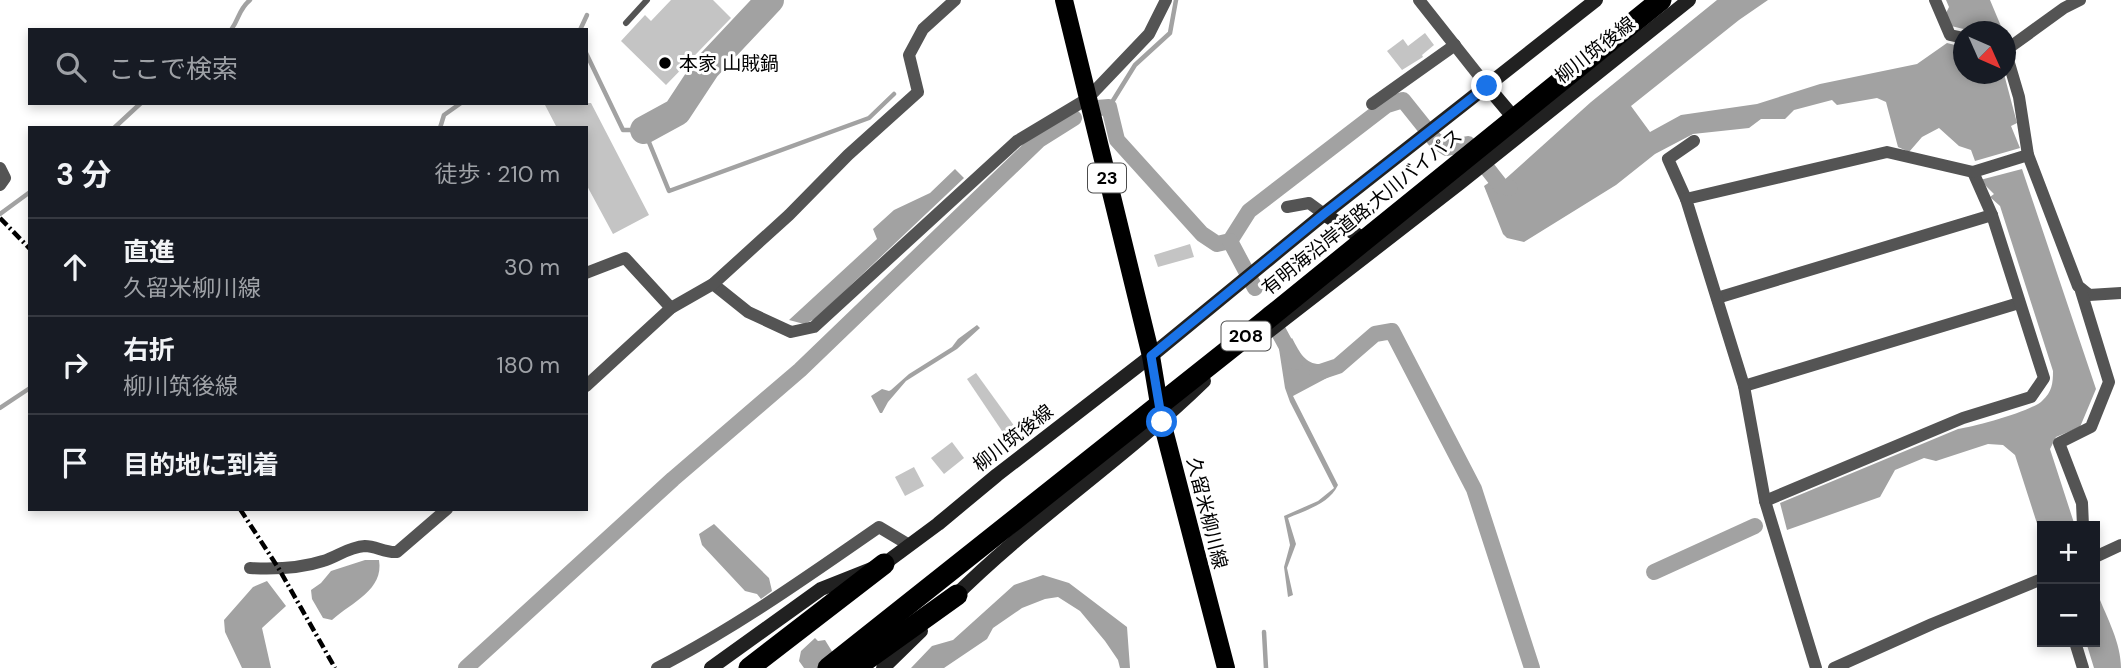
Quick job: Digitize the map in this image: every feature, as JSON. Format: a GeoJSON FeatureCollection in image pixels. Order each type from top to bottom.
{"type":"FeatureCollection","features":[{"type":"Feature","properties":{"kind":"highway","name":"有明海沿岸道路;大川バイパス"},"geometry":{"type":"LineString","coordinates":[[814,668],[1244,326],[1646,0]]}},
{"type":"Feature","properties":{"kind":"highway","name":"有明海沿岸道路;大川バイパス"},"geometry":{"type":"LineString","coordinates":[[828,668],[1661,0]]}},
{"type":"Feature","properties":{"kind":"highway"},"geometry":{"type":"LineString","coordinates":[[749,668],[884,564]]}},
{"type":"Feature","properties":{"kind":"highway"},"geometry":{"type":"LineString","coordinates":[[855,668],[957,595]]}},
{"type":"Feature","properties":{"kind":"main road","name":"久留米柳川線"},"geometry":{"type":"LineString","coordinates":[[1064,0],[1151,356],[1162,422],[1226,668]]}},
{"type":"Feature","properties":{"kind":"main road","name":"柳川筑後線"},"geometry":{"type":"LineString","coordinates":[[711,668],[821,589],[884,564],[1151,356],[1324,214],[1596,0]]}},
{"type":"Feature","properties":{"kind":"main road","name":"柳川筑後線"},"geometry":{"type":"LineString","coordinates":[[883,668],[1028,528],[1162,422],[1206,378],[1460,183],[1689,0]]}},
{"type":"Feature","properties":{"kind":"main road"},"geometry":{"type":"LineString","coordinates":[[1487,86],[1525,131]]}},
{"type":"Feature","properties":{"kind":"main road"},"geometry":{"type":"LineString","coordinates":[[1324,214],[1376,247]]}},
{"type":"Feature","properties":{"kind":"street"},"geometry":{"type":"LineString","coordinates":[[588,384],[671,308],[713,284],[918,92],[909,55],[923,29],[955,0]]}},
{"type":"Feature","properties":{"kind":"street"},"geometry":{"type":"LineString","coordinates":[[713,284],[748,312],[791,332],[814,327],[1017,141],[1087,99],[1149,34],[1167,0]]}},
{"type":"Feature","properties":{"kind":"street"},"geometry":{"type":"LineString","coordinates":[[1419,0],[1487,86]]}},
{"type":"Feature","properties":{"kind":"street"},"geometry":{"type":"LineString","coordinates":[[1935,0],[1953,29]]}},
{"type":"Feature","properties":{"kind":"street"},"geometry":{"type":"LineString","coordinates":[[2016,45],[2064,8],[2080,0]]}},
{"type":"Feature","properties":{"kind":"street"},"geometry":{"type":"LineString","coordinates":[[1372,104],[1455,45]]}},
{"type":"Feature","properties":{"kind":"street"},"geometry":{"type":"LineString","coordinates":[[2016,84],[2028,155],[2081,291],[2109,382],[2091,427],[2059,443],[2082,503],[2084,521]]}},
{"type":"Feature","properties":{"kind":"street"},"geometry":{"type":"LineString","coordinates":[[1693,141],[1668,159],[1686,199],[1744,386],[1765,501],[1816,668]]}},
{"type":"Feature","properties":{"kind":"street"},"geometry":{"type":"LineString","coordinates":[[1686,199],[1887,152],[1973,172],[2028,155]]}},
{"type":"Feature","properties":{"kind":"street"},"geometry":{"type":"LineString","coordinates":[[0,168],[5,177],[0,185]]}},
{"type":"Feature","properties":{"kind":"street"},"geometry":{"type":"LineString","coordinates":[[1765,501],[1963,418],[2031,397],[2044,379],[1992,215],[1973,172]]}},
{"type":"Feature","properties":{"kind":"street"},"geometry":{"type":"LineString","coordinates":[[1287,207],[1309,203],[1324,214]]}},
{"type":"Feature","properties":{"kind":"street"},"geometry":{"type":"LineString","coordinates":[[1717,298],[1992,215]]}},
{"type":"Feature","properties":{"kind":"street"},"geometry":{"type":"LineString","coordinates":[[588,272],[625,258],[671,308]]}},
{"type":"Feature","properties":{"kind":"street"},"geometry":{"type":"LineString","coordinates":[[2081,291],[2089,295],[2121,293]]}},
{"type":"Feature","properties":{"kind":"street"},"geometry":{"type":"LineString","coordinates":[[1744,386],[2019,303]]}},
{"type":"Feature","properties":{"kind":"street"},"geometry":{"type":"LineString","coordinates":[[250,568],[279,569],[323,561],[342,551],[367,546],[388,553],[397,552],[445,511]]}},
{"type":"Feature","properties":{"kind":"street"},"geometry":{"type":"LineString","coordinates":[[657,668],[704,643],[879,527],[909,545]]}},
{"type":"Feature","properties":{"kind":"street"},"geometry":{"type":"LineString","coordinates":[[2100,555],[2121,545]]}},
{"type":"Feature","properties":{"kind":"street"},"geometry":{"type":"LineString","coordinates":[[1834,668],[2037,581]]}},
{"type":"Feature","properties":{"kind":"street"},"geometry":{"type":"LineString","coordinates":[[2077,647],[2083,668]]}},
{"type":"Feature","properties":{"kind":"lane"},"geometry":{"type":"LineString","coordinates":[[626,23],[647,0]]}},
{"type":"Feature","properties":{"kind":"shaded area"},"geometry":{"type":"Polygon","coordinates":[[[1717,0],[1768,0],[1631,106],[1650,132],[1681,115],[1757,104],[1820,84],[1917,64],[1947,43],[1953,44],[1953,84],[2007,84],[2017,123],[2011,126],[2020,148],[1975,161],[1971,150],[1959,146],[1939,128],[1922,137],[1909,152],[1898,147],[1886,102],[1877,98],[1837,105],[1832,100],[1794,110],[1785,119],[1761,119],[1749,128],[1693,134],[1655,154],[1616,185],[1524,242],[1507,238],[1484,186],[1497,177],[1502,182],[1591,102],[1717,0]]]}},
{"type":"Feature","properties":{"kind":"shaded area"},"geometry":{"type":"Polygon","coordinates":[[[1946,0],[1990,0],[1999,21],[1953,21],[1951,26],[1946,13],[1949,7],[1946,0]]]}},
{"type":"Feature","properties":{"kind":"shaded area"},"geometry":{"type":"Polygon","coordinates":[[[955,169],[964,178],[815,319],[804,324],[789,320],[877,239],[873,229],[894,210],[930,193],[955,169]]]}},
{"type":"Feature","properties":{"kind":"shaded area"},"geometry":{"type":"Polygon","coordinates":[[[2022,169],[2096,389],[2080,427],[2056,437],[2050,449],[2073,521],[2037,521],[2037,523],[2015,455],[2003,445],[1988,444],[1936,461],[1924,458],[1895,470],[1880,497],[1787,530],[1780,503],[1958,429],[2027,409],[2042,401],[2050,391],[2053,371],[2000,206],[1990,197],[1994,194],[1980,180],[2022,169]]]}},
{"type":"Feature","properties":{"kind":"shaded area"},"geometry":{"type":"Polygon","coordinates":[[[977,325],[980,328],[957,349],[906,381],[880,413],[871,396],[882,389],[891,390],[909,374],[952,347],[977,325]]]}},
{"type":"Feature","properties":{"kind":"shaded area"},"geometry":{"type":"Polygon","coordinates":[[[1292,338],[1307,360],[1317,364],[1332,362],[1340,371],[1293,396],[1338,485],[1323,502],[1288,518],[1296,544],[1287,568],[1293,595],[1288,597],[1284,567],[1290,545],[1284,516],[1318,501],[1334,488],[1285,388],[1279,349],[1292,338]]]}},
{"type":"Feature","properties":{"kind":"shaded area"},"geometry":{"type":"Polygon","coordinates":[[[714,524],[769,578],[772,591],[761,599],[757,594],[745,591],[702,545],[699,534],[714,524]]]}},
{"type":"Feature","properties":{"kind":"shaded area"},"geometry":{"type":"Polygon","coordinates":[[[365,560],[379,560],[377,580],[372,587],[332,620],[323,618],[312,599],[311,590],[331,571],[365,560]]]}},
{"type":"Feature","properties":{"kind":"shaded area"},"geometry":{"type":"Polygon","coordinates":[[[1043,575],[1069,583],[1127,627],[1130,668],[1120,668],[1118,660],[1105,641],[1080,611],[1058,597],[1022,608],[993,628],[987,639],[944,668],[911,668],[932,646],[953,640],[1014,585],[1043,575]]]}},
{"type":"Feature","properties":{"kind":"shaded area"},"geometry":{"type":"Polygon","coordinates":[[[267,581],[286,606],[262,628],[271,668],[242,668],[225,632],[224,620],[253,587],[267,581]]]}},
{"type":"Feature","properties":{"kind":"shaded area"},"geometry":{"type":"Polygon","coordinates":[[[2100,600],[2116,640],[2121,668],[2094,668],[2088,647],[2100,647],[2100,600]]]}},
{"type":"Feature","properties":{"kind":"shaded area"},"geometry":{"type":"Polygon","coordinates":[[[815,638],[818,641],[825,640],[833,653],[828,668],[804,668],[799,661],[801,651],[815,638]]]}},
{"type":"Feature","properties":{"kind":"building","name":"本家 山賊鍋"},"geometry":{"type":"Polygon","coordinates":[[[671,0],[713,0],[731,18],[666,85],[621,41],[645,15],[651,21],[671,0]]]}},
{"type":"Feature","properties":{"kind":"building"},"geometry":{"type":"Polygon","coordinates":[[[1425,33],[1434,45],[1423,57],[1402,70],[1387,51],[1403,39],[1408,46],[1425,33]]]}},
{"type":"Feature","properties":{"kind":"building"},"geometry":{"type":"Polygon","coordinates":[[[591,103],[649,215],[613,234],[588,188],[588,126],[556,126],[545,105],[591,103]]]}},
{"type":"Feature","properties":{"kind":"building"},"geometry":{"type":"Polygon","coordinates":[[[1190,244],[1194,257],[1158,267],[1154,255],[1190,244]]]}},
{"type":"Feature","properties":{"kind":"building"},"geometry":{"type":"Polygon","coordinates":[[[976,373],[1015,427],[1004,434],[967,379],[976,373]]]}},
{"type":"Feature","properties":{"kind":"building"},"geometry":{"type":"Polygon","coordinates":[[[952,442],[964,458],[944,474],[931,458],[952,442]]]}},
{"type":"Feature","properties":{"kind":"building"},"geometry":{"type":"Polygon","coordinates":[[[914,467],[924,486],[905,496],[895,477],[914,467]]]}},
{"type":"Feature","properties":{"kind":"waterway"},"geometry":{"type":"LineString","coordinates":[[232,28],[243,7],[250,0]]}},
{"type":"Feature","properties":{"kind":"waterway"},"geometry":{"type":"LineString","coordinates":[[644,130],[677,112],[706,68],[770,0]]}},
{"type":"Feature","properties":{"kind":"waterway"},"geometry":{"type":"LineString","coordinates":[[1109,107],[1135,65],[1170,33],[1176,0]]}},
{"type":"Feature","properties":{"kind":"waterway"},"geometry":{"type":"LineString","coordinates":[[581,28],[587,15]]}},
{"type":"Feature","properties":{"kind":"waterway"},"geometry":{"type":"LineString","coordinates":[[588,57],[623,130],[644,130],[669,191],[869,118],[894,94]]}},
{"type":"Feature","properties":{"kind":"waterway"},"geometry":{"type":"LineString","coordinates":[[1097,108],[1109,107],[1117,140],[1202,234],[1217,244],[1230,241],[1249,211],[1387,105],[1403,100],[1435,140],[1447,148],[1468,144],[1501,186],[1510,188]]}},
{"type":"Feature","properties":{"kind":"waterway"},"geometry":{"type":"LineString","coordinates":[[116,126],[139,105]]}},
{"type":"Feature","properties":{"kind":"waterway"},"geometry":{"type":"LineString","coordinates":[[441,126],[444,115],[458,105]]}},
{"type":"Feature","properties":{"kind":"waterway"},"geometry":{"type":"LineString","coordinates":[[466,668],[673,479],[800,370],[1039,140],[1074,118]]}},
{"type":"Feature","properties":{"kind":"waterway"},"geometry":{"type":"LineString","coordinates":[[0,214],[28,193]]}},
{"type":"Feature","properties":{"kind":"waterway"},"geometry":{"type":"LineString","coordinates":[[1230,241],[1255,288]]}},
{"type":"Feature","properties":{"kind":"waterway"},"geometry":{"type":"LineString","coordinates":[[1269,314],[1295,362]]}},
{"type":"Feature","properties":{"kind":"waterway"},"geometry":{"type":"LineString","coordinates":[[1317,373],[1338,366],[1375,334],[1392,331],[1474,489],[1532,668]]}},
{"type":"Feature","properties":{"kind":"waterway"},"geometry":{"type":"LineString","coordinates":[[0,408],[28,389]]}},
{"type":"Feature","properties":{"kind":"waterway"},"geometry":{"type":"LineString","coordinates":[[1654,572],[1755,526]]}},
{"type":"Feature","properties":{"kind":"waterway"},"geometry":{"type":"LineString","coordinates":[[1264,632],[1266,668]]}},
{"type":"Feature","properties":{"kind":"railway"},"geometry":{"type":"LineString","coordinates":[[0,218],[28,247]]}},
{"type":"Feature","properties":{"kind":"railway"},"geometry":{"type":"LineString","coordinates":[[241,511],[279,569],[335,668]]}},
{"type":"Feature","properties":{"kind":"place","name":"本家 山賊鍋"},"geometry":{"type":"Point","coordinates":[665,63]}},
{"type":"Feature","properties":{"kind":"route"},"geometry":{"type":"LineString","coordinates":[[1162,422],[1151,356],[1324,214],[1487,86]]}}]}
